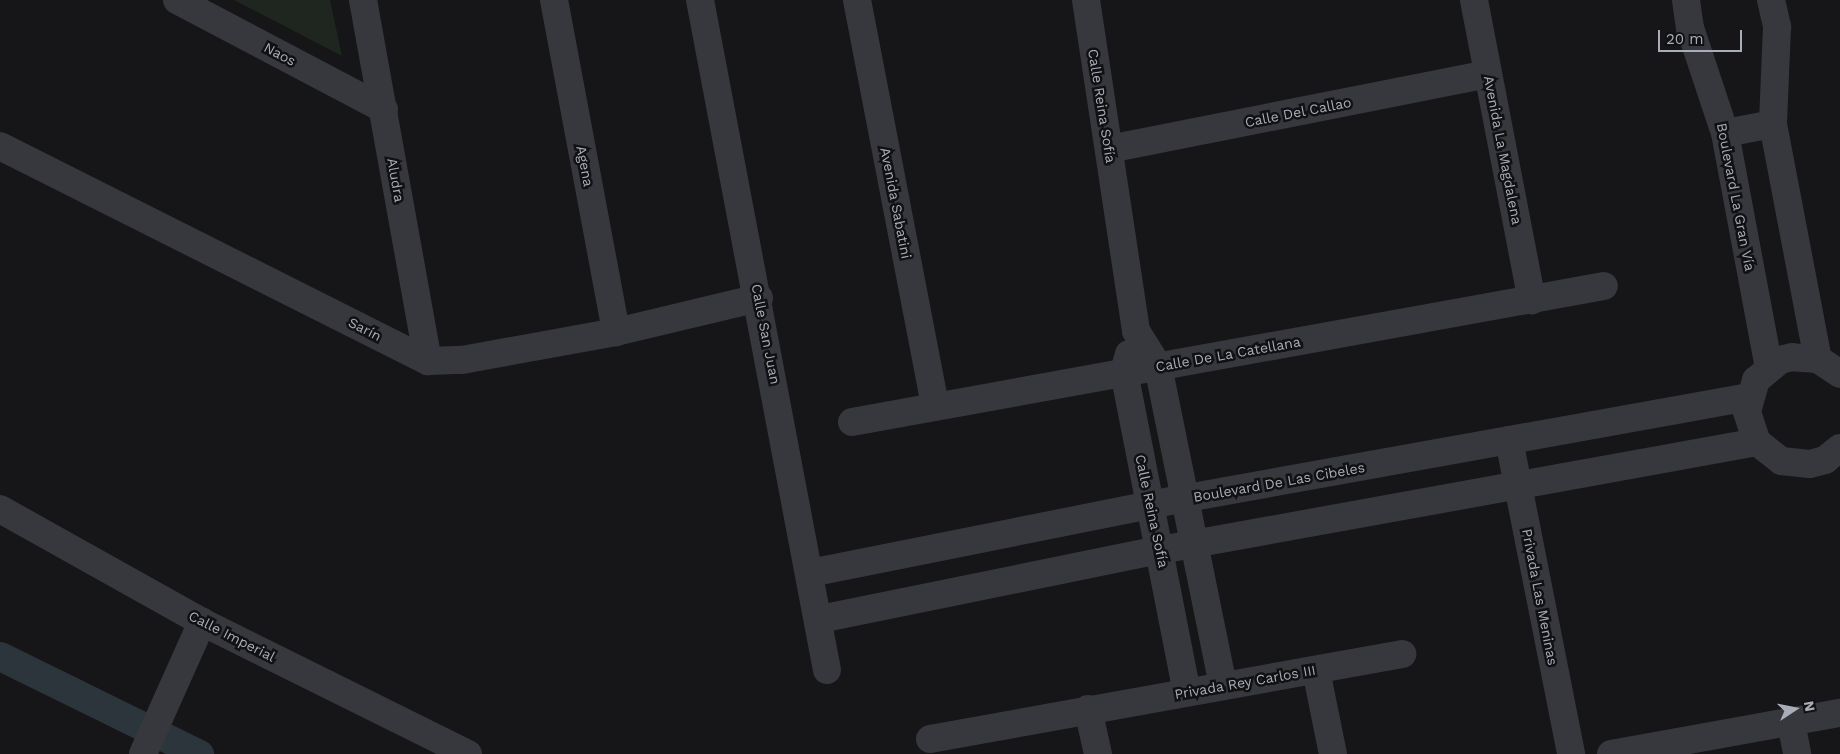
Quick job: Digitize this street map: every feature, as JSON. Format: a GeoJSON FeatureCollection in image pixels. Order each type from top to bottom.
{"type":"FeatureCollection","features":[{"type":"Feature","properties":{"kind":"street","name":"Naos"},"geometry":{"type":"LineString","coordinates":[[177,0],[384,109]]}},
{"type":"Feature","properties":{"kind":"street","name":"Aludra"},"geometry":{"type":"LineString","coordinates":[[363,0],[428,361]]}},
{"type":"Feature","properties":{"kind":"street","name":"Agena"},"geometry":{"type":"LineString","coordinates":[[554,0],[616,332]]}},
{"type":"Feature","properties":{"kind":"street","name":"Calle San Juan"},"geometry":{"type":"LineString","coordinates":[[700,0],[820,619],[827,670]]}},
{"type":"Feature","properties":{"kind":"street","name":"Avenida Sabatini"},"geometry":{"type":"LineString","coordinates":[[857,0],[935,406]]}},
{"type":"Feature","properties":{"kind":"street","name":"Calle Reina Sofía"},"geometry":{"type":"LineString","coordinates":[[1086,0],[1136,331],[1158,366],[1187,498],[1223,685]]}},
{"type":"Feature","properties":{"kind":"street","name":"Avenida La Magdalena"},"geometry":{"type":"LineString","coordinates":[[1474,0],[1532,300]]}},
{"type":"Feature","properties":{"kind":"street","name":"Boulevard La Gran Vía"},"geometry":{"type":"LineString","coordinates":[[1686,0],[1690,28],[1726,134],[1769,367]]}},
{"type":"Feature","properties":{"kind":"street"},"geometry":{"type":"LineString","coordinates":[[1772,0],[1777,27],[1773,124],[1818,358]]}},
{"type":"Feature","properties":{"kind":"street","name":"Calle Del Callao"},"geometry":{"type":"LineString","coordinates":[[1109,149],[1488,74]]}},
{"type":"Feature","properties":{"kind":"street"},"geometry":{"type":"LineString","coordinates":[[1726,134],[1773,124]]}},
{"type":"Feature","properties":{"kind":"street","name":"Sarín"},"geometry":{"type":"LineString","coordinates":[[0,146],[428,361],[462,360],[616,332],[759,298]]}},
{"type":"Feature","properties":{"kind":"street","name":"Calle De La Catellana"},"geometry":{"type":"LineString","coordinates":[[852,422],[1604,286]]}},
{"type":"Feature","properties":{"kind":"street","name":"Calle Reina Sofía"},"geometry":{"type":"LineString","coordinates":[[1136,331],[1124,372],[1175,622],[1187,692]]}},
{"type":"Feature","properties":{"kind":"street"},"geometry":{"type":"LineString","coordinates":[[1840,374],[1818,358],[1792,357],[1769,367],[1749,396],[1747,412],[1757,442],[1768,453],[1795,465],[1825,460],[1840,448]]}},
{"type":"Feature","properties":{"kind":"street","name":"Boulevard De Las Cibeles"},"geometry":{"type":"LineString","coordinates":[[810,573],[1187,498],[1749,396]]}},
{"type":"Feature","properties":{"kind":"street"},"geometry":{"type":"LineString","coordinates":[[1137,439],[1172,432]]}},
{"type":"Feature","properties":{"kind":"street","name":"Privada Las Meninas"},"geometry":{"type":"LineString","coordinates":[[1509,440],[1571,754]]}},
{"type":"Feature","properties":{"kind":"street"},"geometry":{"type":"LineString","coordinates":[[820,619],[1195,543],[1757,442]]}},
{"type":"Feature","properties":{"kind":"street","name":"Calle Imperial"},"geometry":{"type":"LineString","coordinates":[[0,509],[202,622],[468,754]]}},
{"type":"Feature","properties":{"kind":"street"},"geometry":{"type":"LineString","coordinates":[[1175,622],[1209,614]]}},
{"type":"Feature","properties":{"kind":"street"},"geometry":{"type":"LineString","coordinates":[[143,754],[202,622]]}},
{"type":"Feature","properties":{"kind":"street","name":"Privada Rey Carlos III"},"geometry":{"type":"LineString","coordinates":[[930,739],[1088,709],[1402,654]]}},
{"type":"Feature","properties":{"kind":"street"},"geometry":{"type":"LineString","coordinates":[[1316,670],[1332,754]]}},
{"type":"Feature","properties":{"kind":"street"},"geometry":{"type":"LineString","coordinates":[[1088,709],[1098,754]]}},
{"type":"Feature","properties":{"kind":"street"},"geometry":{"type":"LineString","coordinates":[[1611,754],[1840,712]]}},
{"type":"Feature","properties":{"kind":"street"},"geometry":{"type":"LineString","coordinates":[[1790,722],[1797,754]]}},
{"type":"Feature","properties":{"kind":"shaded area"},"geometry":{"type":"Polygon","coordinates":[[[234,0],[330,0],[342,56],[234,0]]]}},
{"type":"Feature","properties":{"kind":"waterway"},"geometry":{"type":"LineString","coordinates":[[0,656],[199,754]]}}]}
